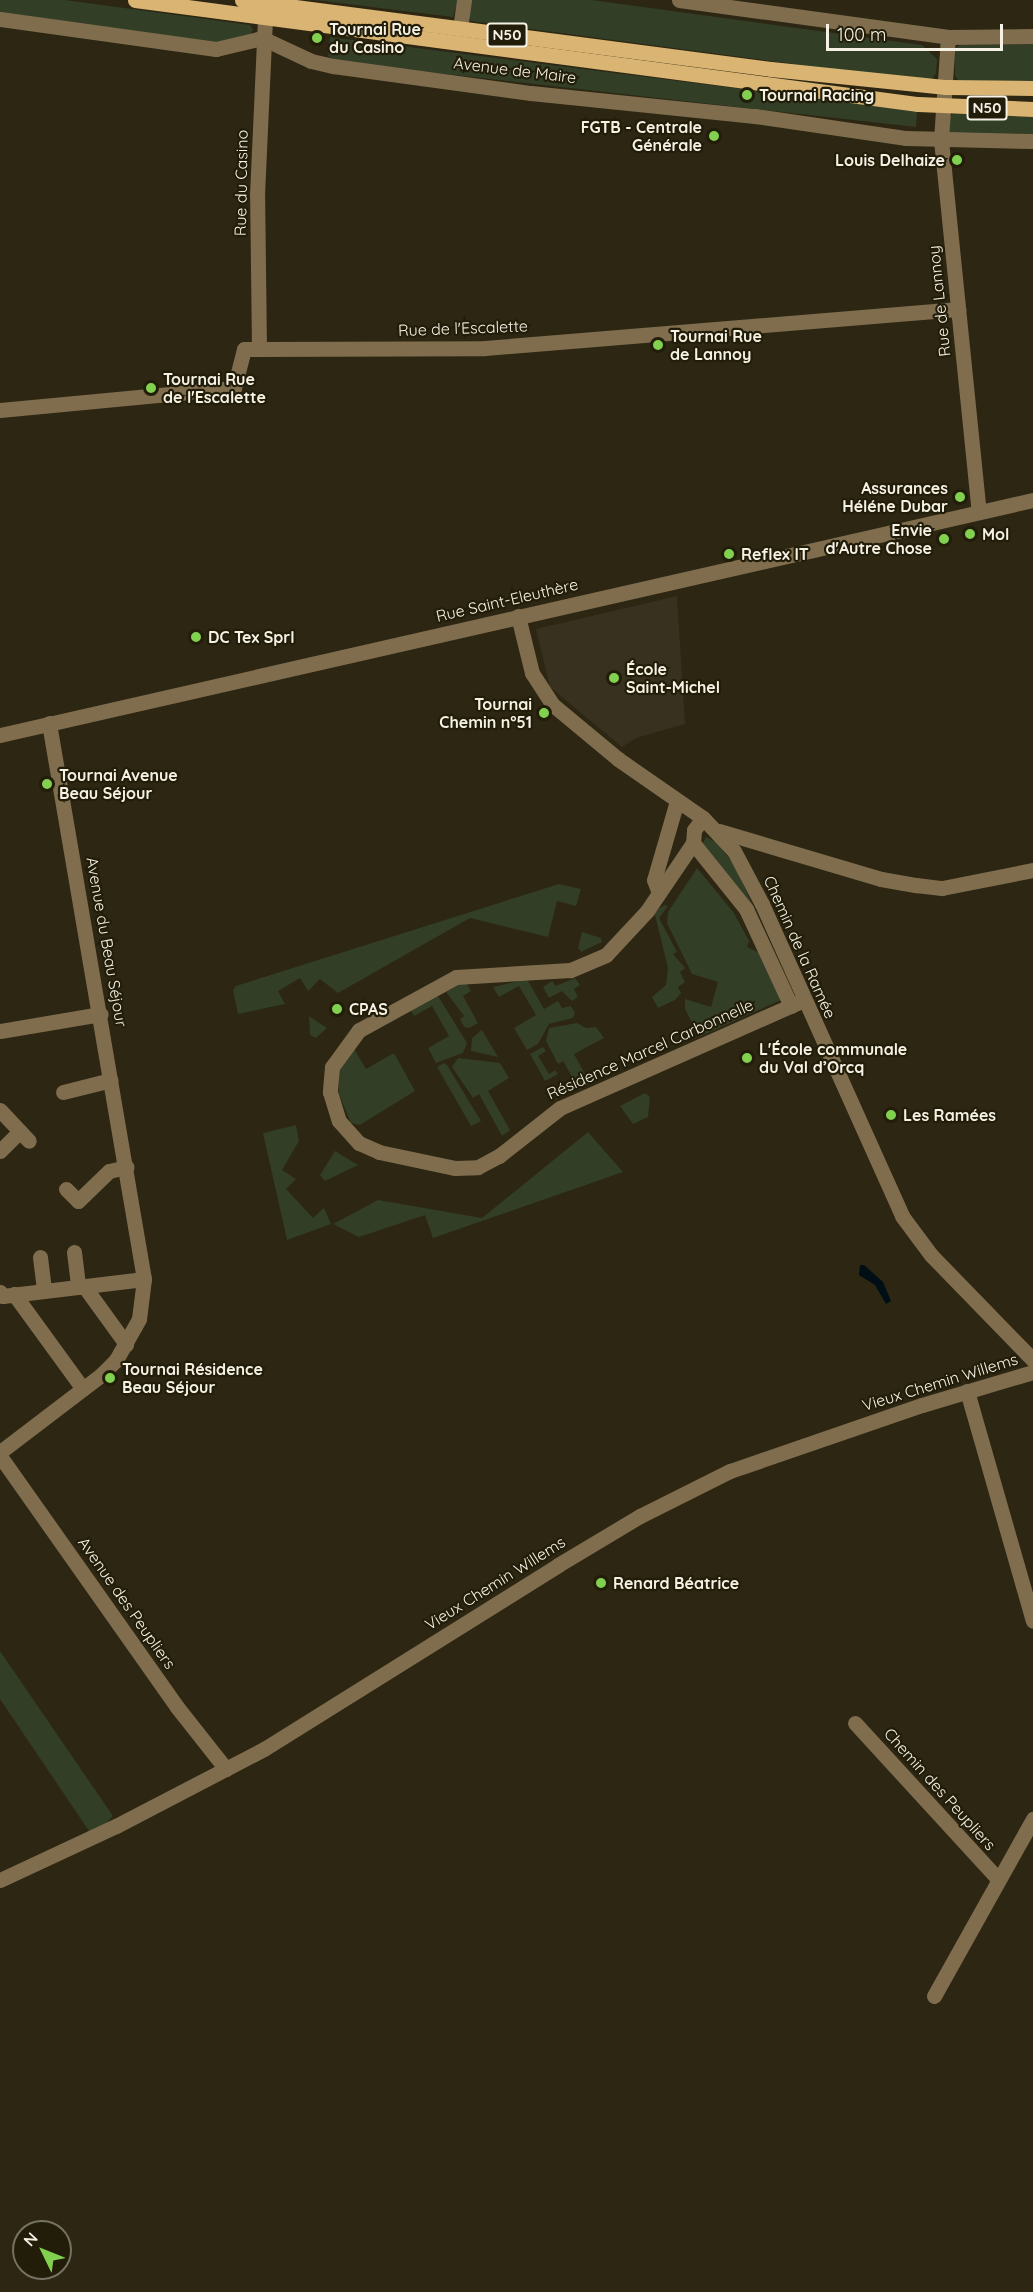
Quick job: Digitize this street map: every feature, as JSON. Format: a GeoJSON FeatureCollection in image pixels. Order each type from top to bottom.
{"type":"FeatureCollection","features":[{"type":"Feature","properties":{"kind":"main road","name":"Avenue de Maire"},"geometry":{"type":"LineString","coordinates":[[135,0],[623,68],[942,106],[1033,108]]}},
{"type":"Feature","properties":{"kind":"main road","name":"Avenue de Maire"},"geometry":{"type":"LineString","coordinates":[[242,0],[460,29],[946,87],[1033,88]]}},
{"type":"Feature","properties":{"kind":"street","name":"Avenue de Maire"},"geometry":{"type":"LineString","coordinates":[[460,29],[464,0]]}},
{"type":"Feature","properties":{"kind":"street"},"geometry":{"type":"LineString","coordinates":[[679,0],[948,37],[1033,36]]}},
{"type":"Feature","properties":{"kind":"street","name":"Rue du Casino"},"geometry":{"type":"LineString","coordinates":[[259,349],[257,195],[262,38],[265,17]]}},
{"type":"Feature","properties":{"kind":"street"},"geometry":{"type":"LineString","coordinates":[[0,19],[216,49],[262,38]]}},
{"type":"Feature","properties":{"kind":"street","name":"Rue de Lannoy"},"geometry":{"type":"LineString","coordinates":[[948,37],[941,140],[979,512]]}},
{"type":"Feature","properties":{"kind":"street","name":"Avenue de Maire"},"geometry":{"type":"LineString","coordinates":[[262,38],[311,61],[333,66],[941,140],[1033,141]]}},
{"type":"Feature","properties":{"kind":"street","name":"Rue de l'Escalette"},"geometry":{"type":"LineString","coordinates":[[259,349],[485,348],[958,309]]}},
{"type":"Feature","properties":{"kind":"street"},"geometry":{"type":"LineString","coordinates":[[0,410],[234,388],[244,349],[259,349]]}},
{"type":"Feature","properties":{"kind":"street","name":"Rue Saint-Eleuthère"},"geometry":{"type":"LineString","coordinates":[[0,735],[1029,502]]}},
{"type":"Feature","properties":{"kind":"street","name":"Chemin de la Ramée"},"geometry":{"type":"LineString","coordinates":[[518,616],[532,673],[553,705],[618,759],[677,801],[697,830],[715,829],[743,866],[799,1002],[902,1216],[931,1255],[1033,1360]]}},
{"type":"Feature","properties":{"kind":"street","name":"Avenue du Beau Séjour"},"geometry":{"type":"LineString","coordinates":[[0,1454],[102,1375],[126,1344],[139,1319],[144,1279],[101,1014],[49,723]]}},
{"type":"Feature","properties":{"kind":"street"},"geometry":{"type":"LineString","coordinates":[[659,893],[654,880],[677,801]]}},
{"type":"Feature","properties":{"kind":"street"},"geometry":{"type":"LineString","coordinates":[[715,829],[881,879],[916,885],[952,887],[1033,870]]}},
{"type":"Feature","properties":{"kind":"street"},"geometry":{"type":"LineString","coordinates":[[667,831],[697,830],[746,909],[799,1002]]}},
{"type":"Feature","properties":{"kind":"street","name":"Résidence Marcel Carbonnelle"},"geometry":{"type":"LineString","coordinates":[[697,830],[659,893],[619,945],[589,964],[570,970],[456,977],[363,1026],[341,1050],[332,1067],[330,1092],[342,1126],[358,1143],[379,1152],[455,1168],[478,1167],[498,1156],[560,1108],[799,1002]]}},
{"type":"Feature","properties":{"kind":"street"},"geometry":{"type":"LineString","coordinates":[[0,1031],[101,1014]]}},
{"type":"Feature","properties":{"kind":"street"},"geometry":{"type":"LineString","coordinates":[[63,1092],[111,1080]]}},
{"type":"Feature","properties":{"kind":"street"},"geometry":{"type":"LineString","coordinates":[[0,1110],[24,1136],[0,1151]]}},
{"type":"Feature","properties":{"kind":"street"},"geometry":{"type":"LineString","coordinates":[[66,1189],[78,1201],[109,1171],[127,1167]]}},
{"type":"Feature","properties":{"kind":"street"},"geometry":{"type":"LineString","coordinates":[[74,1252],[81,1287],[126,1344]]}},
{"type":"Feature","properties":{"kind":"street"},"geometry":{"type":"LineString","coordinates":[[40,1257],[44,1291]]}},
{"type":"Feature","properties":{"kind":"street"},"geometry":{"type":"LineString","coordinates":[[7,1293],[144,1279]]}},
{"type":"Feature","properties":{"kind":"street"},"geometry":{"type":"LineString","coordinates":[[7,1293],[83,1389]]}},
{"type":"Feature","properties":{"kind":"street","name":"Vieux Chemin Willems"},"geometry":{"type":"LineString","coordinates":[[0,1880],[226,1769],[640,1516],[730,1471],[967,1391],[1033,1372]]}},
{"type":"Feature","properties":{"kind":"street"},"geometry":{"type":"LineString","coordinates":[[967,1391],[1033,1621]]}},
{"type":"Feature","properties":{"kind":"street","name":"Avenue des Peupliers"},"geometry":{"type":"LineString","coordinates":[[0,1454],[177,1707],[226,1769]]}},
{"type":"Feature","properties":{"kind":"street","name":"Chemin des Peupliers"},"geometry":{"type":"LineString","coordinates":[[855,1723],[998,1879]]}},
{"type":"Feature","properties":{"kind":"street"},"geometry":{"type":"LineString","coordinates":[[934,1996],[1033,1819]]}},
{"type":"Feature","properties":{"kind":"shaded area","name":"École Saint-Michel"},"geometry":{"type":"Polygon","coordinates":[[[677,596],[685,724],[636,738],[622,747],[550,687],[536,629],[677,596]]]}},
{"type":"Feature","properties":{"kind":"shaded area"},"geometry":{"type":"Polygon","coordinates":[[[860,1265],[864,1265],[883,1282],[891,1301],[886,1304],[875,1285],[859,1275],[860,1265]]]}},
{"type":"Feature","properties":{"kind":"green space"},"geometry":{"type":"Polygon","coordinates":[[[0,0],[65,0],[250,25],[253,29],[251,34],[213,44],[0,13],[0,0]]]}},
{"type":"Feature","properties":{"kind":"green space"},"geometry":{"type":"Polygon","coordinates":[[[315,0],[458,0],[453,17],[315,0]]]}},
{"type":"Feature","properties":{"kind":"green space"},"geometry":{"type":"Polygon","coordinates":[[[471,0],[592,0],[922,45],[937,59],[936,74],[929,82],[471,21],[468,16],[471,0]]]}},
{"type":"Feature","properties":{"kind":"green space"},"geometry":{"type":"Polygon","coordinates":[[[330,37],[917,111],[916,127],[339,62],[328,56],[330,37]]]}},
{"type":"Feature","properties":{"kind":"green space"},"geometry":{"type":"Polygon","coordinates":[[[1033,44],[1033,83],[959,82],[955,75],[954,49],[960,45],[1033,44]]]}},
{"type":"Feature","properties":{"kind":"green space"},"geometry":{"type":"Polygon","coordinates":[[[953,114],[1033,114],[1033,137],[948,134],[947,119],[953,114]]]}},
{"type":"Feature","properties":{"kind":"green space"},"geometry":{"type":"Polygon","coordinates":[[[706,837],[716,842],[735,866],[794,995],[751,906],[702,844],[706,837]]]}},
{"type":"Feature","properties":{"kind":"green space"},"geometry":{"type":"Polygon","coordinates":[[[697,868],[734,913],[749,941],[747,947],[762,954],[781,1000],[699,1037],[685,1009],[685,999],[711,1007],[718,982],[692,974],[667,923],[668,912],[697,868]]]}},
{"type":"Feature","properties":{"kind":"green space"},"geometry":{"type":"Polygon","coordinates":[[[559,884],[581,889],[576,906],[557,901],[548,937],[470,918],[338,993],[320,979],[308,991],[300,978],[278,991],[285,1004],[238,1014],[233,990],[236,986],[559,884]]]}},
{"type":"Feature","properties":{"kind":"green space"},"geometry":{"type":"Polygon","coordinates":[[[665,905],[668,906],[659,918],[677,952],[673,954],[685,968],[680,972],[685,982],[678,987],[681,993],[675,1000],[658,1008],[652,997],[666,985],[668,968],[654,911],[665,905]]]}},
{"type":"Feature","properties":{"kind":"green space"},"geometry":{"type":"Polygon","coordinates":[[[582,932],[601,938],[602,942],[581,952],[578,948],[582,932]]]}},
{"type":"Feature","properties":{"kind":"green space"},"geometry":{"type":"Polygon","coordinates":[[[575,978],[580,985],[574,989],[578,997],[572,1001],[562,991],[549,998],[543,987],[552,981],[556,986],[575,978]]]}},
{"type":"Feature","properties":{"kind":"green space"},"geometry":{"type":"Polygon","coordinates":[[[527,979],[544,1009],[558,1001],[562,1008],[571,1006],[575,1013],[573,1018],[549,1024],[538,1044],[527,1050],[514,1028],[536,1015],[519,986],[499,997],[493,987],[527,979]]]}},
{"type":"Feature","properties":{"kind":"green space"},"geometry":{"type":"Polygon","coordinates":[[[465,981],[471,991],[463,996],[478,1023],[469,1028],[464,1027],[460,1019],[464,1016],[446,992],[465,981]]]}},
{"type":"Feature","properties":{"kind":"green space"},"geometry":{"type":"Polygon","coordinates":[[[433,996],[438,996],[467,1043],[463,1053],[436,1063],[428,1048],[449,1036],[432,1006],[414,1016],[410,1009],[433,996]]]}},
{"type":"Feature","properties":{"kind":"green space"},"geometry":{"type":"Polygon","coordinates":[[[309,1016],[327,1028],[316,1038],[310,1035],[309,1016]]]}},
{"type":"Feature","properties":{"kind":"green space"},"geometry":{"type":"Polygon","coordinates":[[[577,1023],[586,1028],[596,1027],[604,1038],[574,1054],[590,1083],[579,1089],[563,1061],[558,1064],[546,1041],[549,1028],[577,1023]]]}},
{"type":"Feature","properties":{"kind":"green space"},"geometry":{"type":"Polygon","coordinates":[[[482,1030],[498,1057],[471,1051],[472,1038],[482,1030]]]}},
{"type":"Feature","properties":{"kind":"green space"},"geometry":{"type":"Polygon","coordinates":[[[353,1047],[366,1069],[394,1053],[415,1091],[360,1125],[351,1123],[339,1094],[339,1072],[353,1047]]]}},
{"type":"Feature","properties":{"kind":"green space"},"geometry":{"type":"Polygon","coordinates":[[[543,1047],[546,1051],[538,1056],[549,1074],[555,1070],[558,1074],[545,1081],[530,1054],[543,1047]]]}},
{"type":"Feature","properties":{"kind":"green space"},"geometry":{"type":"Polygon","coordinates":[[[458,1058],[500,1063],[509,1078],[488,1091],[510,1130],[502,1136],[479,1094],[473,1098],[452,1067],[458,1058]]]}},
{"type":"Feature","properties":{"kind":"green space"},"geometry":{"type":"Polygon","coordinates":[[[444,1063],[481,1121],[471,1126],[437,1067],[444,1063]]]}},
{"type":"Feature","properties":{"kind":"green space"},"geometry":{"type":"Polygon","coordinates":[[[645,1093],[650,1097],[648,1117],[633,1124],[620,1106],[645,1093]]]}},
{"type":"Feature","properties":{"kind":"green space"},"geometry":{"type":"Polygon","coordinates":[[[296,1125],[299,1141],[282,1170],[296,1179],[286,1189],[313,1218],[324,1208],[331,1224],[287,1240],[263,1133],[296,1125]]]}},
{"type":"Feature","properties":{"kind":"green space"},"geometry":{"type":"Polygon","coordinates":[[[588,1132],[623,1172],[433,1238],[425,1215],[359,1237],[333,1224],[378,1200],[482,1218],[588,1132]]]}},
{"type":"Feature","properties":{"kind":"green space"},"geometry":{"type":"Polygon","coordinates":[[[335,1151],[358,1165],[325,1181],[320,1175],[335,1151]]]}},
{"type":"Feature","properties":{"kind":"green space"},"geometry":{"type":"Polygon","coordinates":[[[0,1651],[113,1816],[93,1837],[0,1699],[0,1651]]]}},
{"type":"Feature","properties":{"kind":"place","name":"Tournai Rue du Casino"},"geometry":{"type":"Point","coordinates":[317,38]}},
{"type":"Feature","properties":{"kind":"place","name":"Tournai Racing"},"geometry":{"type":"Point","coordinates":[747,95]}},
{"type":"Feature","properties":{"kind":"place","name":"FGTB - Centrale Générale"},"geometry":{"type":"Point","coordinates":[714,136]}},
{"type":"Feature","properties":{"kind":"place","name":"Louis Delhaize"},"geometry":{"type":"Point","coordinates":[957,160]}},
{"type":"Feature","properties":{"kind":"place","name":"Tournai Rue de Lannoy"},"geometry":{"type":"Point","coordinates":[658,345]}},
{"type":"Feature","properties":{"kind":"place","name":"Tournai Rue de l'Escalette"},"geometry":{"type":"Point","coordinates":[151,388]}},
{"type":"Feature","properties":{"kind":"place","name":"Assurances Héléne Dubar"},"geometry":{"type":"Point","coordinates":[960,497]}},
{"type":"Feature","properties":{"kind":"place","name":"Mol"},"geometry":{"type":"Point","coordinates":[970,534]}},
{"type":"Feature","properties":{"kind":"place","name":"Envie d'Autre Chose"},"geometry":{"type":"Point","coordinates":[944,539]}},
{"type":"Feature","properties":{"kind":"place","name":"Reflex IT"},"geometry":{"type":"Point","coordinates":[729,554]}},
{"type":"Feature","properties":{"kind":"place","name":"DC Tex Sprl"},"geometry":{"type":"Point","coordinates":[196,637]}},
{"type":"Feature","properties":{"kind":"place","name":"École Saint-Michel"},"geometry":{"type":"Point","coordinates":[614,678]}},
{"type":"Feature","properties":{"kind":"place","name":"Tournai Chemin n°51"},"geometry":{"type":"Point","coordinates":[544,713]}},
{"type":"Feature","properties":{"kind":"place","name":"Tournai Avenue Beau Séjour"},"geometry":{"type":"Point","coordinates":[47,784]}},
{"type":"Feature","properties":{"kind":"place","name":"CPAS"},"geometry":{"type":"Point","coordinates":[337,1009]}},
{"type":"Feature","properties":{"kind":"place","name":"L'École communale du Val d’Orcq"},"geometry":{"type":"Point","coordinates":[747,1058]}},
{"type":"Feature","properties":{"kind":"place","name":"Les Ramées"},"geometry":{"type":"Point","coordinates":[891,1115]}},
{"type":"Feature","properties":{"kind":"place","name":"Tournai Résidence Beau Séjour"},"geometry":{"type":"Point","coordinates":[110,1378]}},
{"type":"Feature","properties":{"kind":"place","name":"Renard Béatrice"},"geometry":{"type":"Point","coordinates":[601,1583]}}]}
